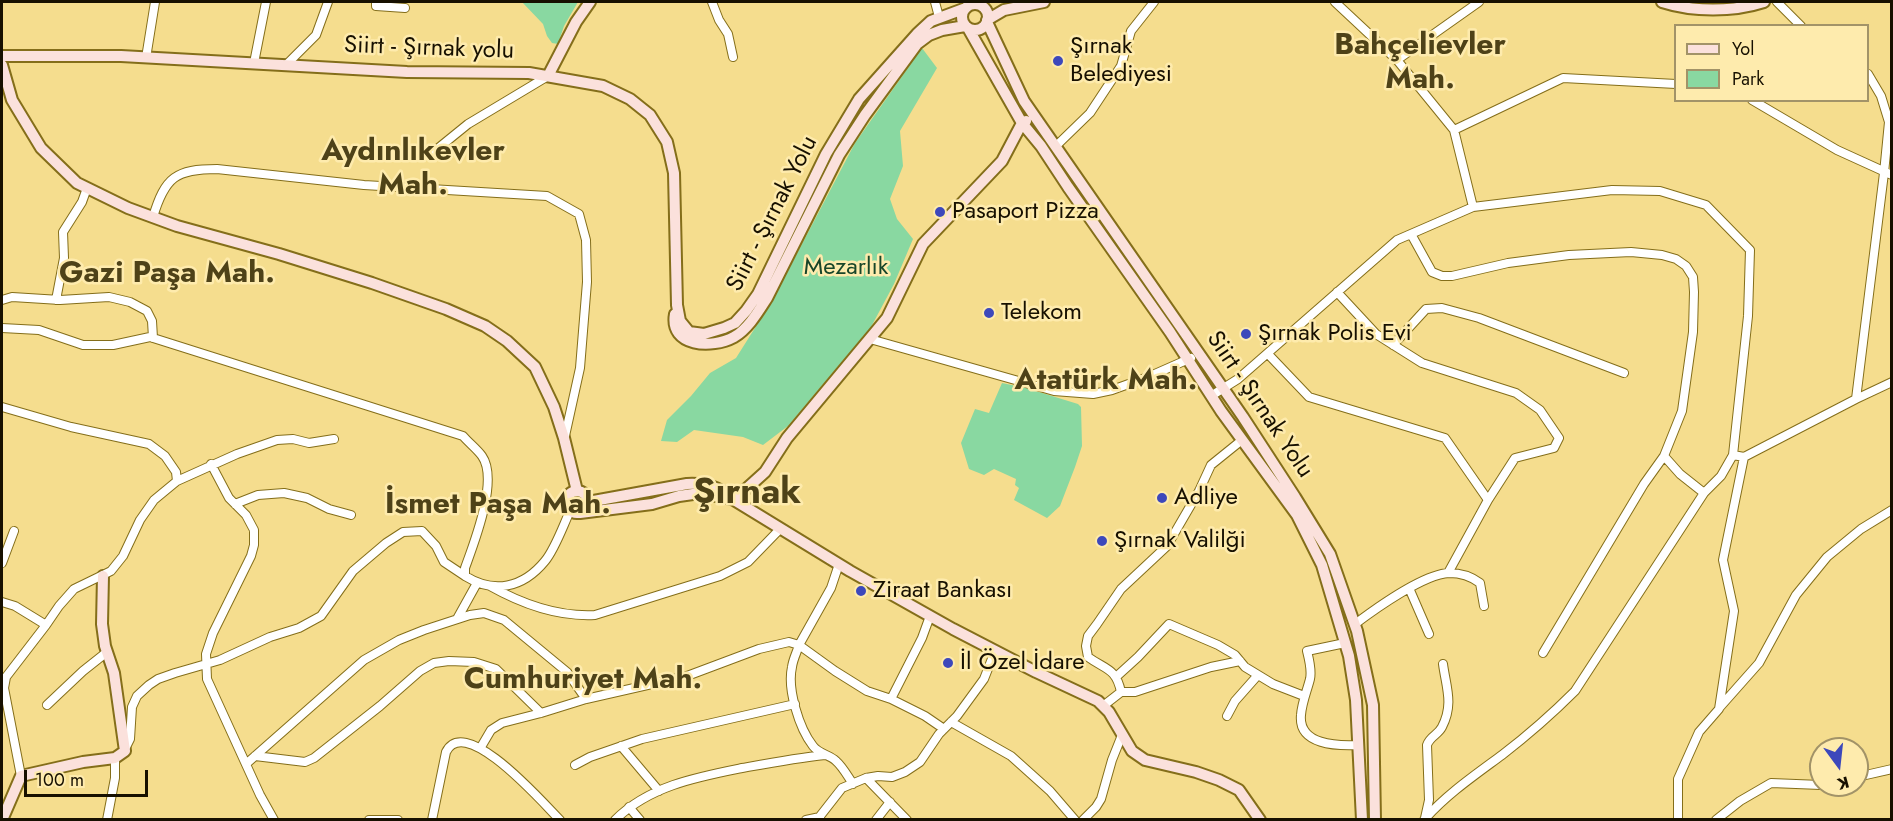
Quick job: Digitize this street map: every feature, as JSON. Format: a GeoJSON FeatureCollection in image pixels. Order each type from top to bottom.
{"type":"FeatureCollection","features":[{"type":"Feature","properties":{"kind":"street"},"geometry":{"type":"LineString","coordinates":[[146,58],[155,2]]}},
{"type":"Feature","properties":{"kind":"street"},"geometry":{"type":"LineString","coordinates":[[254,63],[266,2]]}},
{"type":"Feature","properties":{"kind":"street"},"geometry":{"type":"LineString","coordinates":[[286,65],[316,34],[328,2]]}},
{"type":"Feature","properties":{"kind":"street"},"geometry":{"type":"LineString","coordinates":[[376,2],[376,6],[405,8]]}},
{"type":"Feature","properties":{"kind":"street"},"geometry":{"type":"LineString","coordinates":[[431,154],[468,124],[548,76],[576,22],[590,2]]}},
{"type":"Feature","properties":{"kind":"street"},"geometry":{"type":"LineString","coordinates":[[712,2],[728,34],[733,57]]}},
{"type":"Feature","properties":{"kind":"street"},"geometry":{"type":"LineString","coordinates":[[935,2],[939,17]]}},
{"type":"Feature","properties":{"kind":"street","name":"Siirt - Şırnak Yolu"},"geometry":{"type":"LineString","coordinates":[[677,305],[680,321],[689,332],[704,334],[735,323],[758,294],[826,154],[859,99],[931,21],[973,5],[992,2]]}},
{"type":"Feature","properties":{"kind":"street"},"geometry":{"type":"LineString","coordinates":[[987,21],[987,12],[973,5],[962,19],[966,27],[979,29],[1004,10],[1044,2]]}},
{"type":"Feature","properties":{"kind":"street"},"geometry":{"type":"LineString","coordinates":[[1056,146],[1090,113],[1121,66],[1131,31],[1154,2]]}},
{"type":"Feature","properties":{"kind":"street"},"geometry":{"type":"LineString","coordinates":[[1335,2],[1397,60],[1454,130],[1473,207]]}},
{"type":"Feature","properties":{"kind":"street"},"geometry":{"type":"LineString","coordinates":[[1397,60],[1479,2]]}},
{"type":"Feature","properties":{"kind":"street"},"geometry":{"type":"LineString","coordinates":[[1669,3],[1720,10],[1764,2]]}},
{"type":"Feature","properties":{"kind":"street"},"geometry":{"type":"LineString","coordinates":[[1777,2],[1800,24]]}},
{"type":"Feature","properties":{"kind":"street","name":"Siirt - Şırnak Yolu"},"geometry":{"type":"LineString","coordinates":[[987,21],[1024,101],[1295,496],[1330,554],[1355,624],[1373,705],[1375,819]]}},
{"type":"Feature","properties":{"kind":"street","name":"Siirt - Şırnak Yolu"},"geometry":{"type":"LineString","coordinates":[[677,305],[674,317],[675,327],[684,339],[693,343],[708,344],[726,341],[742,331],[767,298],[839,155],[917,44],[929,35],[942,30],[966,27],[1022,123],[1041,146],[1211,396],[1297,515],[1322,565],[1345,643],[1356,700],[1362,819]]}},
{"type":"Feature","properties":{"kind":"street","name":"Siirt - Şırnak yolu"},"geometry":{"type":"LineString","coordinates":[[2,56],[146,58],[407,72],[529,73],[603,86],[630,99],[650,115],[667,142],[674,173],[677,305]]}},
{"type":"Feature","properties":{"kind":"street"},"geometry":{"type":"LineString","coordinates":[[2,65],[12,100],[41,148],[77,183],[128,208],[153,217],[372,283],[446,309],[485,326],[507,341],[535,368],[554,407],[577,491],[586,496],[588,502],[586,509],[575,512],[546,560],[533,574],[507,586],[477,583],[444,562],[436,546],[422,531],[403,532],[353,571],[321,616],[299,628],[270,637],[220,660],[158,679],[142,689],[132,707],[130,740],[124,751],[115,758],[83,762],[21,776]]}},
{"type":"Feature","properties":{"kind":"street"},"geometry":{"type":"LineString","coordinates":[[1856,399],[1888,174],[1889,122],[1881,96],[1869,76]]}},
{"type":"Feature","properties":{"kind":"street"},"geometry":{"type":"LineString","coordinates":[[1454,130],[1563,78],[1674,84]]}},
{"type":"Feature","properties":{"kind":"street"},"geometry":{"type":"LineString","coordinates":[[1755,102],[1837,150],[1888,174]]}},
{"type":"Feature","properties":{"kind":"street"},"geometry":{"type":"LineString","coordinates":[[734,500],[765,472],[787,438],[887,318],[923,244],[1002,161],[1022,123],[1035,116]]}},
{"type":"Feature","properties":{"kind":"street"},"geometry":{"type":"LineString","coordinates":[[153,217],[159,197],[177,174],[195,169],[217,168],[364,185],[547,196],[579,214],[586,240],[587,282],[580,368],[564,438]]}},
{"type":"Feature","properties":{"kind":"street"},"geometry":{"type":"LineString","coordinates":[[56,300],[64,258],[63,232],[82,202],[87,188]]}},
{"type":"Feature","properties":{"kind":"street"},"geometry":{"type":"LineString","coordinates":[[1211,396],[1238,380],[1397,240],[1473,207],[1612,190],[1660,191],[1706,205],[1750,250],[1748,316],[1733,455],[1721,476],[1704,493],[1575,691],[1533,729],[1449,794],[1424,819]]}},
{"type":"Feature","properties":{"kind":"street"},"geometry":{"type":"LineString","coordinates":[[1411,234],[1432,272],[1442,276],[1452,276],[1508,263],[1569,255],[1631,252],[1676,258],[1686,266],[1693,277],[1693,332],[1682,411],[1664,456],[1644,484],[1543,653]]}},
{"type":"Feature","properties":{"kind":"street"},"geometry":{"type":"LineString","coordinates":[[1337,292],[1376,334],[1422,363],[1516,393],[1540,410],[1559,438],[1554,448],[1515,458],[1488,500],[1448,573]]}},
{"type":"Feature","properties":{"kind":"street"},"geometry":{"type":"LineString","coordinates":[[2,300],[12,297],[56,300],[109,297],[130,302],[147,311],[152,321],[153,338]]}},
{"type":"Feature","properties":{"kind":"street"},"geometry":{"type":"LineString","coordinates":[[1393,345],[1426,309],[1442,309],[1479,318],[1624,373]]}},
{"type":"Feature","properties":{"kind":"street"},"geometry":{"type":"LineString","coordinates":[[2,328],[39,330],[83,345],[113,345],[136,339],[153,338],[463,436],[484,458],[489,482],[486,500],[465,568],[465,576]]}},
{"type":"Feature","properties":{"kind":"street"},"geometry":{"type":"LineString","coordinates":[[870,339],[1054,391],[1093,394],[1148,377],[1198,354]]}},
{"type":"Feature","properties":{"kind":"street"},"geometry":{"type":"LineString","coordinates":[[1268,354],[1309,397],[1445,438],[1488,500]]}},
{"type":"Feature","properties":{"kind":"street"},"geometry":{"type":"LineString","coordinates":[[1733,455],[1744,457],[1892,382]]}},
{"type":"Feature","properties":{"kind":"street"},"geometry":{"type":"LineString","coordinates":[[2,407],[82,430],[149,444],[165,456],[176,472],[177,481]]}},
{"type":"Feature","properties":{"kind":"street"},"geometry":{"type":"LineString","coordinates":[[2,819],[21,776],[3,685],[6,677],[59,606],[74,589],[111,571],[123,556],[140,520],[154,500],[177,481],[211,464],[277,440],[285,438],[309,443],[334,439]]}},
{"type":"Feature","properties":{"kind":"street"},"geometry":{"type":"LineString","coordinates":[[1121,692],[1113,672],[1088,657],[1086,646],[1088,636],[1121,589],[1167,546],[1199,491],[1211,465],[1242,440]]}},
{"type":"Feature","properties":{"kind":"street"},"geometry":{"type":"LineString","coordinates":[[1664,456],[1680,474],[1704,493]]}},
{"type":"Feature","properties":{"kind":"street"},"geometry":{"type":"LineString","coordinates":[[1719,709],[1734,611],[1723,560],[1744,457]]}},
{"type":"Feature","properties":{"kind":"street"},"geometry":{"type":"LineString","coordinates":[[211,464],[229,498],[246,515],[255,530],[251,556],[213,633],[206,654],[207,680],[274,819]]}},
{"type":"Feature","properties":{"kind":"street"},"geometry":{"type":"LineString","coordinates":[[588,502],[700,483],[714,486],[780,529],[930,616],[995,651],[1098,701],[1109,712],[1131,751],[1145,760],[1196,772],[1239,790],[1260,819]]}},
{"type":"Feature","properties":{"kind":"street"},"geometry":{"type":"LineString","coordinates":[[577,491],[571,493],[567,498],[566,505],[575,512],[652,504],[700,493],[734,500]]}},
{"type":"Feature","properties":{"kind":"street"},"geometry":{"type":"LineString","coordinates":[[235,504],[258,495],[284,493],[307,498],[329,509],[351,515]]}},
{"type":"Feature","properties":{"kind":"street"},"geometry":{"type":"LineString","coordinates":[[1678,819],[1678,779],[1699,732],[1759,663],[1796,595],[1827,557],[1861,529],[1892,510]]}},
{"type":"Feature","properties":{"kind":"street"},"geometry":{"type":"LineString","coordinates":[[489,586],[507,596],[547,611],[575,616],[595,615],[720,576],[748,562],[780,529]]}},
{"type":"Feature","properties":{"kind":"street"},"geometry":{"type":"LineString","coordinates":[[2,563],[14,531]]}},
{"type":"Feature","properties":{"kind":"street"},"geometry":{"type":"LineString","coordinates":[[839,564],[831,588],[800,645],[791,668],[791,683],[802,725],[813,746],[836,761],[853,784]]}},
{"type":"Feature","properties":{"kind":"street"},"geometry":{"type":"LineString","coordinates":[[1355,624],[1409,588],[1448,573],[1473,578],[1480,583],[1484,606]]}},
{"type":"Feature","properties":{"kind":"street"},"geometry":{"type":"LineString","coordinates":[[103,576],[102,624],[107,652],[114,673],[124,751]]}},
{"type":"Feature","properties":{"kind":"street"},"geometry":{"type":"LineString","coordinates":[[456,619],[477,583]]}},
{"type":"Feature","properties":{"kind":"street"},"geometry":{"type":"LineString","coordinates":[[1409,588],[1429,634]]}},
{"type":"Feature","properties":{"kind":"street"},"geometry":{"type":"LineString","coordinates":[[2,602],[15,606],[46,625]]}},
{"type":"Feature","properties":{"kind":"street"},"geometry":{"type":"LineString","coordinates":[[246,764],[370,656],[399,640],[456,619],[484,613],[504,620],[567,672],[586,699]]}},
{"type":"Feature","properties":{"kind":"street"},"geometry":{"type":"LineString","coordinates":[[891,699],[922,638],[930,616]]}},
{"type":"Feature","properties":{"kind":"street"},"geometry":{"type":"LineString","coordinates":[[1116,677],[1169,624],[1218,645],[1235,655],[1245,667],[1273,684],[1304,696]]}},
{"type":"Feature","properties":{"kind":"street"},"geometry":{"type":"LineString","coordinates":[[481,747],[491,730],[502,723],[586,699],[687,676],[759,649],[789,642],[800,645],[867,691],[891,699],[925,716],[944,729]]}},
{"type":"Feature","properties":{"kind":"street"},"geometry":{"type":"LineString","coordinates":[[1345,643],[1307,651],[1310,677],[1300,718],[1310,738],[1340,746],[1358,745]]}},
{"type":"Feature","properties":{"kind":"street"},"geometry":{"type":"LineString","coordinates":[[806,819],[819,818],[842,788],[866,778],[892,777],[920,762],[939,734],[984,679],[995,651]]}},
{"type":"Feature","properties":{"kind":"street"},"geometry":{"type":"LineString","coordinates":[[47,705],[107,652]]}},
{"type":"Feature","properties":{"kind":"street"},"geometry":{"type":"LineString","coordinates":[[1103,706],[1121,692],[1135,692],[1211,667],[1240,661]]}},
{"type":"Feature","properties":{"kind":"street"},"geometry":{"type":"LineString","coordinates":[[255,756],[305,762],[314,758],[420,671],[434,663],[474,662],[496,669],[541,713]]}},
{"type":"Feature","properties":{"kind":"street"},"geometry":{"type":"LineString","coordinates":[[1424,819],[1429,800],[1427,746],[1429,740],[1442,727],[1446,718],[1449,697],[1443,664]]}},
{"type":"Feature","properties":{"kind":"street"},"geometry":{"type":"LineString","coordinates":[[1227,716],[1234,701],[1258,675]]}},
{"type":"Feature","properties":{"kind":"street"},"geometry":{"type":"LineString","coordinates":[[575,765],[642,739],[795,704]]}},
{"type":"Feature","properties":{"kind":"street"},"geometry":{"type":"LineString","coordinates":[[951,722],[1011,756],[1050,791],[1075,819]]}},
{"type":"Feature","properties":{"kind":"street"},"geometry":{"type":"LineString","coordinates":[[1083,819],[1101,799],[1112,759],[1122,735]]}},
{"type":"Feature","properties":{"kind":"street"},"geometry":{"type":"LineString","coordinates":[[432,819],[440,773],[449,745],[456,741],[467,741],[481,747],[510,770],[560,819]]}},
{"type":"Feature","properties":{"kind":"street"},"geometry":{"type":"LineString","coordinates":[[621,746],[659,790]]}},
{"type":"Feature","properties":{"kind":"street"},"geometry":{"type":"LineString","coordinates":[[615,819],[628,807],[648,795],[693,778],[794,758],[826,755]]}},
{"type":"Feature","properties":{"kind":"street"},"geometry":{"type":"LineString","coordinates":[[107,819],[115,778],[115,758]]}},
{"type":"Feature","properties":{"kind":"street"},"geometry":{"type":"LineString","coordinates":[[1869,774],[1892,769]]}},
{"type":"Feature","properties":{"kind":"street"},"geometry":{"type":"LineString","coordinates":[[866,778],[907,819]]}},
{"type":"Feature","properties":{"kind":"street"},"geometry":{"type":"LineString","coordinates":[[1716,819],[1740,801],[1771,783],[1809,785]]}},
{"type":"Feature","properties":{"kind":"street"},"geometry":{"type":"LineString","coordinates":[[876,819],[890,802]]}},
{"type":"Feature","properties":{"kind":"street"},"geometry":{"type":"LineString","coordinates":[[628,807],[640,819]]}},
{"type":"Feature","properties":{"kind":"street"},"geometry":{"type":"LineString","coordinates":[[369,819],[398,819]]}},
{"type":"Feature","properties":{"kind":"green space"},"geometry":{"type":"Polygon","coordinates":[[[522,2],[578,2],[564,26],[558,44],[552,43],[543,24],[522,2]]]}},
{"type":"Feature","properties":{"kind":"green space","name":"Mezarlık"},"geometry":{"type":"Polygon","coordinates":[[[922,48],[937,68],[900,131],[903,166],[890,199],[897,219],[913,239],[894,284],[871,327],[788,426],[763,445],[743,437],[694,430],[677,442],[661,441],[667,420],[710,373],[736,358],[772,301],[855,143],[922,48]]]}},
{"type":"Feature","properties":{"kind":"green space"},"geometry":{"type":"Polygon","coordinates":[[[1002,383],[1026,388],[1078,404],[1081,407],[1082,446],[1060,506],[1047,518],[1014,500],[1019,488],[1015,485],[1016,479],[994,469],[984,475],[969,469],[961,443],[975,409],[989,413],[1002,383]]]}},
{"type":"Feature","properties":{"kind":"place","name":"Şırnak Belediyesi"},"geometry":{"type":"Point","coordinates":[1058,61]}},
{"type":"Feature","properties":{"kind":"place","name":"Pasaport Pizza"},"geometry":{"type":"Point","coordinates":[940,212]}},
{"type":"Feature","properties":{"kind":"place","name":"Telekom"},"geometry":{"type":"Point","coordinates":[989,313]}},
{"type":"Feature","properties":{"kind":"place","name":"Şırnak Polis Evi"},"geometry":{"type":"Point","coordinates":[1246,334]}},
{"type":"Feature","properties":{"kind":"place","name":"Adliye"},"geometry":{"type":"Point","coordinates":[1162,498]}},
{"type":"Feature","properties":{"kind":"place","name":"Şırnak Valilği"},"geometry":{"type":"Point","coordinates":[1102,541]}},
{"type":"Feature","properties":{"kind":"place","name":"Ziraat Bankası"},"geometry":{"type":"Point","coordinates":[861,591]}},
{"type":"Feature","properties":{"kind":"place","name":"İl Özel İdare"},"geometry":{"type":"Point","coordinates":[948,663]}},
{"type":"Feature","properties":{"kind":"district","name":"Bahçelievler Mah."},"geometry":{"type":"Point","coordinates":[1420,64]}},
{"type":"Feature","properties":{"kind":"district","name":"Aydınlıkevler Mah."},"geometry":{"type":"Point","coordinates":[413,170]}},
{"type":"Feature","properties":{"kind":"district","name":"Gazi Paşa Mah."},"geometry":{"type":"Point","coordinates":[167,275]}},
{"type":"Feature","properties":{"kind":"district","name":"Atatürk Mah."},"geometry":{"type":"Point","coordinates":[1106,382]}},
{"type":"Feature","properties":{"kind":"district","name":"Şırnak"},"geometry":{"type":"Point","coordinates":[747,494]}},
{"type":"Feature","properties":{"kind":"district","name":"İsmet Paşa Mah."},"geometry":{"type":"Point","coordinates":[498,506]}},
{"type":"Feature","properties":{"kind":"district","name":"Cumhuriyet Mah."},"geometry":{"type":"Point","coordinates":[583,681]}}]}
